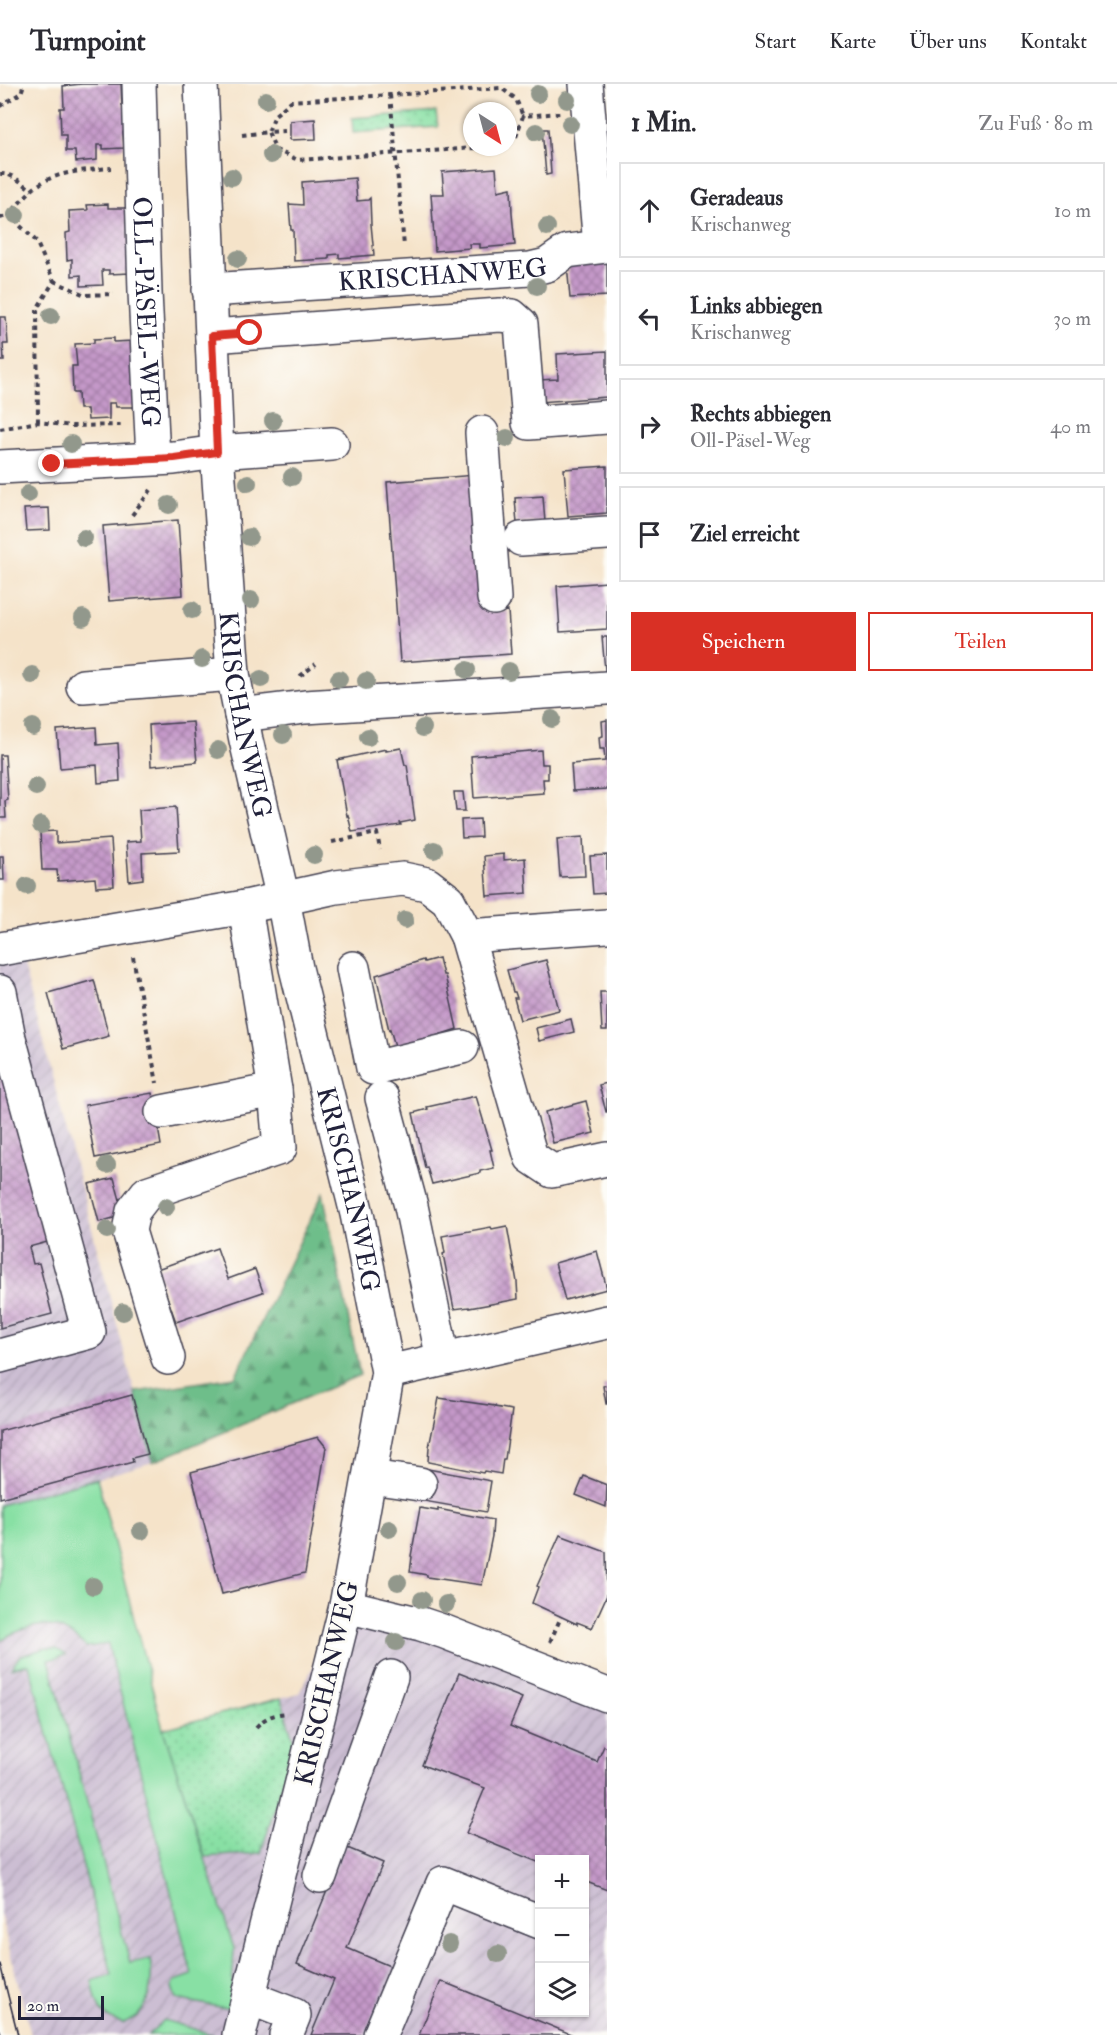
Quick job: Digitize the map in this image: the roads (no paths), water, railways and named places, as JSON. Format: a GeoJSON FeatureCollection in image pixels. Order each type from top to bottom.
{"type":"FeatureCollection","features":[{"type":"Feature","properties":{"kind":"street","name":"OLL-PÄSEL-WEG"},"geometry":{"type":"LineString","coordinates":[[139,84],[153,459]]}},
{"type":"Feature","properties":{"kind":"street","name":"KRISCHANWEG"},"geometry":{"type":"LineString","coordinates":[[201,84],[217,452],[233,674],[296,968],[357,1214],[388,1372],[346,1606],[239,2035]]}},
{"type":"Feature","properties":{"kind":"street","name":"KRISCHANWEG"},"geometry":{"type":"LineString","coordinates":[[209,290],[530,269],[546,265],[567,251],[603,246],[586,84]]}},
{"type":"Feature","properties":{"kind":"street","name":"KRISCHANWEG"},"geometry":{"type":"LineString","coordinates":[[212,336],[512,316],[521,324],[529,423],[607,417]]}},
{"type":"Feature","properties":{"kind":"street"},"geometry":{"type":"LineString","coordinates":[[482,433],[494,598]]}},
{"type":"Feature","properties":{"kind":"street","name":"OLL-PÄSEL-WEG"},"geometry":{"type":"LineString","coordinates":[[0,467],[153,459],[332,444]]}},
{"type":"Feature","properties":{"kind":"street"},"geometry":{"type":"LineString","coordinates":[[521,539],[607,533]]}},
{"type":"Feature","properties":{"kind":"street"},"geometry":{"type":"LineString","coordinates":[[82,686],[233,674]]}},
{"type":"Feature","properties":{"kind":"street"},"geometry":{"type":"LineString","coordinates":[[241,715],[305,707],[607,688]]}},
{"type":"Feature","properties":{"kind":"street"},"geometry":{"type":"LineString","coordinates":[[0,950],[245,907],[336,887],[403,879],[428,884],[448,900],[467,936],[531,1157],[552,1172],[607,1159]]}},
{"type":"Feature","properties":{"kind":"street"},"geometry":{"type":"LineString","coordinates":[[168,1358],[129,1231],[133,1211],[147,1193],[280,1148],[275,1090],[245,907]]}},
{"type":"Feature","properties":{"kind":"street"},"geometry":{"type":"LineString","coordinates":[[467,936],[607,926]]}},
{"type":"Feature","properties":{"kind":"street"},"geometry":{"type":"LineString","coordinates":[[353,968],[378,1083],[411,1206],[443,1359]]}},
{"type":"Feature","properties":{"kind":"street"},"geometry":{"type":"LineString","coordinates":[[0,992],[5,1039],[88,1332],[0,1356]]}},
{"type":"Feature","properties":{"kind":"street"},"geometry":{"type":"LineString","coordinates":[[324,1080],[378,1083],[462,1047]]}},
{"type":"Feature","properties":{"kind":"street"},"geometry":{"type":"LineString","coordinates":[[162,1112],[275,1090]]}},
{"type":"Feature","properties":{"kind":"street"},"geometry":{"type":"LineString","coordinates":[[388,1372],[607,1322]]}},
{"type":"Feature","properties":{"kind":"street"},"geometry":{"type":"LineString","coordinates":[[370,1477],[420,1484]]}},
{"type":"Feature","properties":{"kind":"street"},"geometry":{"type":"LineString","coordinates":[[346,1606],[445,1632],[607,1695]]}},
{"type":"Feature","properties":{"kind":"street"},"geometry":{"type":"LineString","coordinates":[[320,1876],[391,1677]]}},
{"type":"Feature","properties":{"kind":"street"},"geometry":{"type":"LineString","coordinates":[[298,1802],[344,1810]]}},
{"type":"Feature","properties":{"kind":"street"},"geometry":{"type":"LineString","coordinates":[[380,2035],[443,1883],[535,1920]]}},
{"type":"Feature","properties":{"kind":"street"},"geometry":{"type":"LineString","coordinates":[[250,1998],[294,2015],[286,2035]]}},
{"type":"Feature","properties":{"kind":"tram line"},"geometry":{"type":"LineString","coordinates":[[0,1964],[18,2035]]}},
{"type":"Feature","properties":{"kind":"tram line"},"geometry":{"type":"LineString","coordinates":[[0,2031],[1,2035]]}}]}
